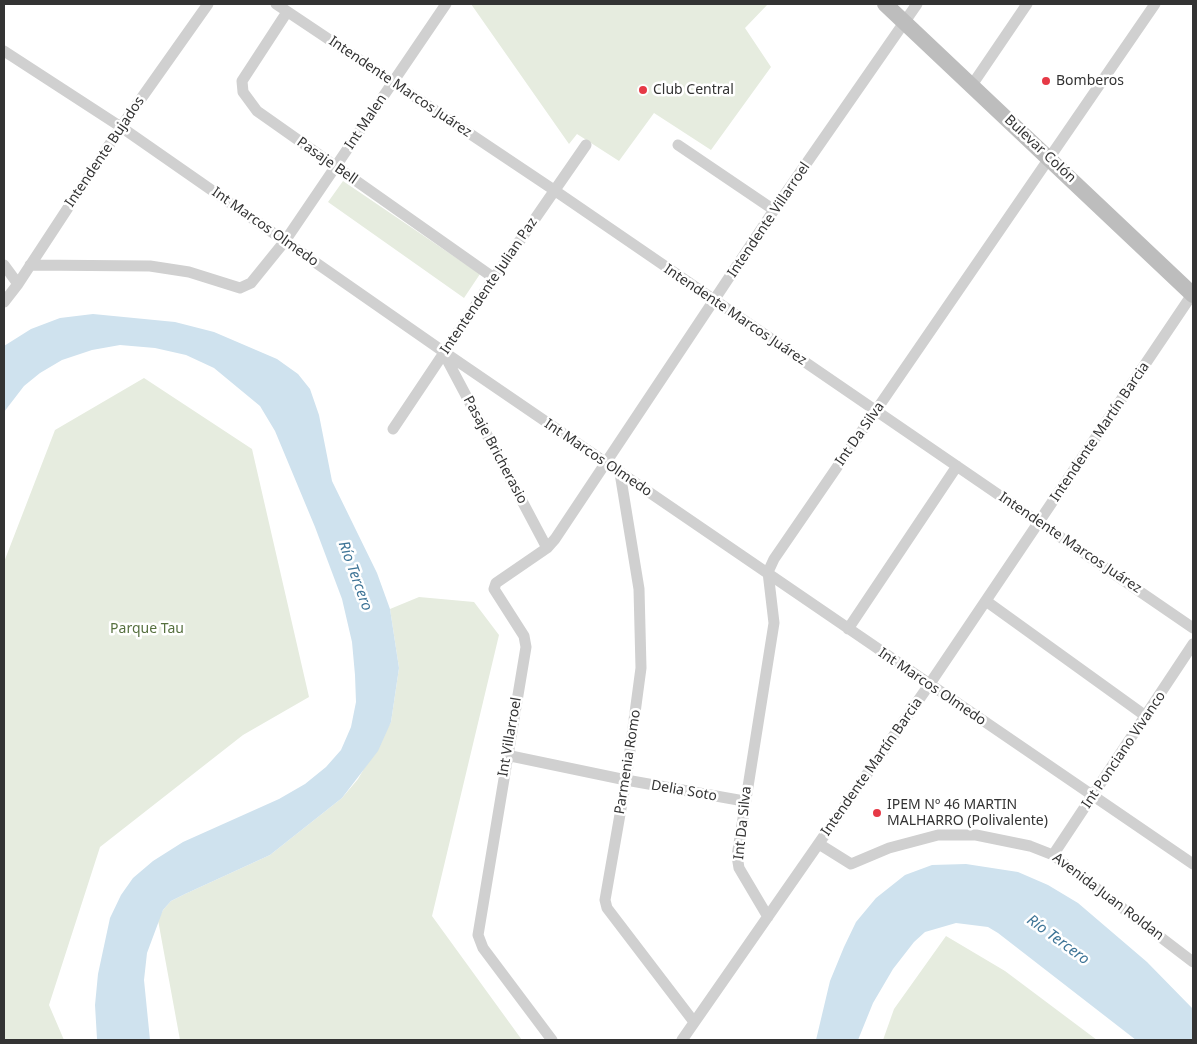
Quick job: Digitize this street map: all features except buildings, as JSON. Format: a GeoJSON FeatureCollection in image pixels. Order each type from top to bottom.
{"type":"FeatureCollection","features":[{"type":"Feature","properties":{"kind":"main road","name":"Bulevar Colón"},"geometry":{"type":"LineString","coordinates":[[885,4],[1193,294]]}},
{"type":"Feature","properties":{"kind":"street","name":"Intendente Bujados"},"geometry":{"type":"LineString","coordinates":[[4,302],[18,284],[121,127],[208,4]]}},
{"type":"Feature","properties":{"kind":"street","name":"Intendente Marcos Juárez"},"geometry":{"type":"LineString","coordinates":[[276,4],[554,190],[1193,628]]}},
{"type":"Feature","properties":{"kind":"street","name":"Int Malen"},"geometry":{"type":"LineString","coordinates":[[30,265],[169,268],[240,288],[251,283],[285,241],[446,4]]}},
{"type":"Feature","properties":{"kind":"street","name":"Intendente Villarroel"},"geometry":{"type":"LineString","coordinates":[[606,463],[774,210],[917,4]]}},
{"type":"Feature","properties":{"kind":"street"},"geometry":{"type":"LineString","coordinates":[[972,85],[1027,4]]}},
{"type":"Feature","properties":{"kind":"street","name":"Int Da Silva"},"geometry":{"type":"LineString","coordinates":[[768,917],[739,868],[737,856],[744,801],[774,623],[768,572],[774,559],[1155,4]]}},
{"type":"Feature","properties":{"kind":"street","name":"Pasaje Bell"},"geometry":{"type":"LineString","coordinates":[[287,12],[242,81],[242,92],[264,117],[494,278]]}},
{"type":"Feature","properties":{"kind":"street","name":"Int Marcos Olmedo"},"geometry":{"type":"LineString","coordinates":[[4,51],[121,127],[444,352],[1193,864]]}},
{"type":"Feature","properties":{"kind":"street","name":"Intentendente Julian Paz"},"geometry":{"type":"LineString","coordinates":[[394,429],[494,278],[586,145]]}},
{"type":"Feature","properties":{"kind":"street"},"geometry":{"type":"LineString","coordinates":[[678,145],[774,210]]}},
{"type":"Feature","properties":{"kind":"street"},"geometry":{"type":"LineString","coordinates":[[4,265],[18,284]]}},
{"type":"Feature","properties":{"kind":"street","name":"Intendente Martín Barcia"},"geometry":{"type":"LineString","coordinates":[[682,1040],[929,685],[1193,294]]}},
{"type":"Feature","properties":{"kind":"street","name":"Pasaje Bricherasio"},"geometry":{"type":"LineString","coordinates":[[444,352],[546,548]]}},
{"type":"Feature","properties":{"kind":"street","name":"Int Villarroel"},"geometry":{"type":"LineString","coordinates":[[552,1040],[483,948],[478,935],[506,755],[526,647],[524,636],[494,589],[496,583],[546,548],[606,463]]}},
{"type":"Feature","properties":{"kind":"street"},"geometry":{"type":"LineString","coordinates":[[848,629],[957,466]]}},
{"type":"Feature","properties":{"kind":"street","name":"Parmenia Romo"},"geometry":{"type":"LineString","coordinates":[[620,473],[639,589],[641,668],[626,780],[606,891],[608,908],[694,1022]]}},
{"type":"Feature","properties":{"kind":"street"},"geometry":{"type":"LineString","coordinates":[[986,601],[1146,717]]}},
{"type":"Feature","properties":{"kind":"street","name":"Int Ponciano Vivanco"},"geometry":{"type":"LineString","coordinates":[[1053,854],[1193,644]]}},
{"type":"Feature","properties":{"kind":"street","name":"Delia Soto"},"geometry":{"type":"LineString","coordinates":[[506,755],[626,780],[744,801]]}},
{"type":"Feature","properties":{"kind":"street","name":"Avenida Juan Roldan"},"geometry":{"type":"LineString","coordinates":[[819,844],[851,864],[889,848],[938,835],[976,835],[1030,846],[1053,854],[1193,962]]}},
{"type":"Feature","properties":{"kind":"green space","name":"Club Central"},"geometry":{"type":"Polygon","coordinates":[[[471,4],[768,4],[745,28],[771,67],[711,150],[654,113],[619,161],[577,134],[569,144],[471,4]]]}},
{"type":"Feature","properties":{"kind":"green space"},"geometry":{"type":"Polygon","coordinates":[[[343,181],[480,274],[464,298],[328,202],[343,181]]]}},
{"type":"Feature","properties":{"kind":"green space","name":"Parque Tau"},"geometry":{"type":"Polygon","coordinates":[[[144,378],[252,449],[309,697],[243,735],[100,847],[49,1005],[64,1040],[4,1040],[4,562],[55,430],[144,378]]]}},
{"type":"Feature","properties":{"kind":"green space"},"geometry":{"type":"Polygon","coordinates":[[[419,597],[474,602],[499,635],[432,916],[522,1040],[180,1040],[158,920],[163,910],[171,901],[270,855],[342,798],[358,779],[391,722],[399,668],[390,609],[419,597]]]}},
{"type":"Feature","properties":{"kind":"green space"},"geometry":{"type":"Polygon","coordinates":[[[946,936],[1005,971],[1097,1040],[883,1040],[894,1009],[946,936]]]}},
{"type":"Feature","properties":{"kind":"water","name":"Río Tercero"},"geometry":{"type":"Polygon","coordinates":[[[93,314],[175,322],[214,332],[277,359],[298,374],[310,389],[319,415],[332,481],[377,573],[390,609],[399,668],[391,722],[378,751],[342,798],[270,855],[171,901],[163,910],[147,953],[144,980],[150,1040],[97,1039],[95,1005],[98,974],[110,918],[121,895],[133,878],[153,861],[183,842],[279,799],[305,784],[326,767],[341,750],[351,727],[356,702],[355,675],[352,642],[342,599],[315,527],[275,431],[260,406],[214,368],[186,355],[155,348],[120,345],[92,350],[62,360],[40,373],[24,386],[4,412],[4,346],[31,329],[60,318],[93,314]]]}},
{"type":"Feature","properties":{"kind":"water","name":"Río Tercero"},"geometry":{"type":"Polygon","coordinates":[[[966,864],[1018,872],[1048,885],[1078,903],[1147,962],[1193,1009],[1193,1040],[1136,1040],[998,933],[988,927],[956,923],[925,932],[914,942],[893,969],[873,1003],[858,1040],[816,1040],[830,981],[844,947],[856,922],[876,898],[905,875],[932,865],[966,864]]]}},
{"type":"Feature","properties":{"kind":"place","name":"Bomberos"},"geometry":{"type":"Point","coordinates":[1046,81]}},
{"type":"Feature","properties":{"kind":"place","name":"Club Central"},"geometry":{"type":"Point","coordinates":[643,90]}},
{"type":"Feature","properties":{"kind":"place","name":"IPEM Nº 46 MARTIN MALHARRO (Polivalente)"},"geometry":{"type":"Point","coordinates":[877,813]}}]}
